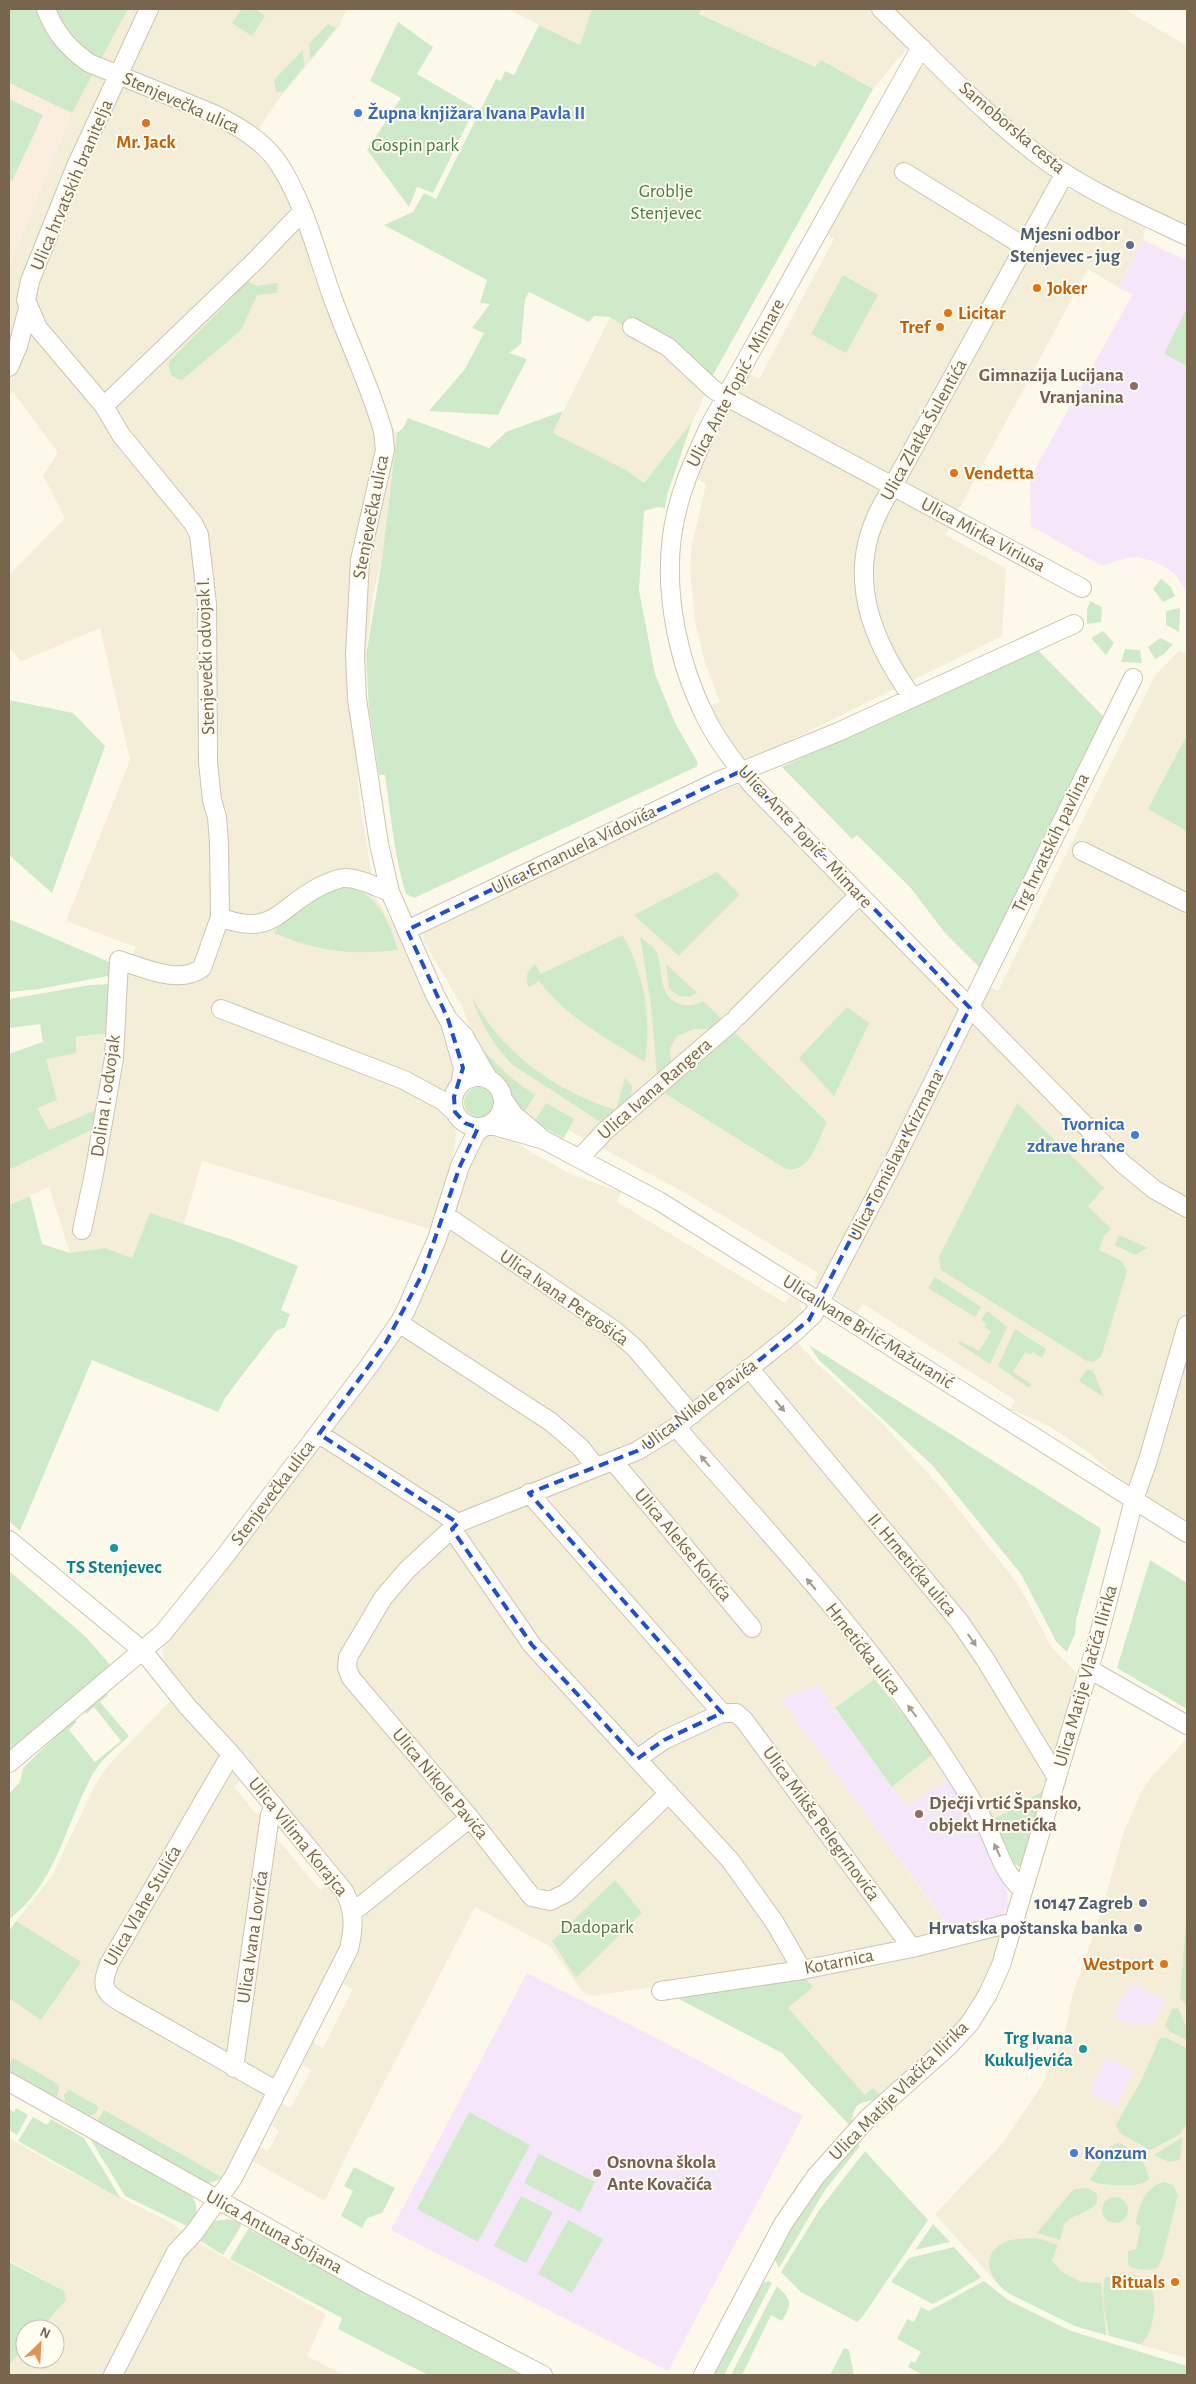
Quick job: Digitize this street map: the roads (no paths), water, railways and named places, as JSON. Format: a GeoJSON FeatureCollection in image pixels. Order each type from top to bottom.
{"type":"FeatureCollection","features":[{"type":"Feature","properties":{"kind":"street","name":"Stenjevečka ulica"},"geometry":{"type":"LineString","coordinates":[[46,9],[61,38],[75,54],[98,68],[120,75],[214,114],[252,136],[270,152],[280,165],[302,212],[383,430],[385,450],[360,560],[355,655],[357,699],[367,774],[379,844],[390,892],[435,995],[448,1019],[463,1068],[460,1085]]}},
{"type":"Feature","properties":{"kind":"street","name":"Ulica hrvatskih branitelja"},"geometry":{"type":"LineString","coordinates":[[9,367],[18,346],[28,308],[27,292],[40,254],[76,166],[120,75],[149,9]]}},
{"type":"Feature","properties":{"kind":"street","name":"Samoborska cesta"},"geometry":{"type":"LineString","coordinates":[[881,9],[987,112],[1046,160],[1115,202],[1187,236]]}},
{"type":"Feature","properties":{"kind":"street","name":"Ulica Ante Topić - Mimare"},"geometry":{"type":"LineString","coordinates":[[921,47],[726,396],[692,462],[680,499],[672,536],[671,578],[676,628],[696,695],[707,721],[741,772],[1122,1163],[1155,1190],[1187,1208]]}},
{"type":"Feature","properties":{"kind":"street"},"geometry":{"type":"LineString","coordinates":[[904,172],[1025,247]]}},
{"type":"Feature","properties":{"kind":"street","name":"Ulica Zlatka Šulentića"},"geometry":{"type":"LineString","coordinates":[[912,697],[880,645],[869,617],[865,590],[867,544],[877,515],[892,486],[1065,173]]}},
{"type":"Feature","properties":{"kind":"street"},"geometry":{"type":"LineString","coordinates":[[104,406],[254,262],[302,212]]}},
{"type":"Feature","properties":{"kind":"street","name":"Stenjevečki odvojak I."},"geometry":{"type":"LineString","coordinates":[[28,308],[43,334],[104,406],[121,435],[194,523],[199,535],[208,604],[208,762],[212,800],[217,817],[220,916],[202,968],[195,974],[181,977],[119,960]]}},
{"type":"Feature","properties":{"kind":"street","name":"Ulica Mirka Viriusa"},"geometry":{"type":"LineString","coordinates":[[632,327],[668,347],[709,387],[1082,588]]}},
{"type":"Feature","properties":{"kind":"street"},"geometry":{"type":"LineString","coordinates":[[741,772],[838,732],[1074,624]]}},
{"type":"Feature","properties":{"kind":"street","name":"Trg hrvatskih pavlina"},"geometry":{"type":"LineString","coordinates":[[970,1008],[1133,678]]}},
{"type":"Feature","properties":{"kind":"street","name":"Ulica Emanuela Vidovića"},"geometry":{"type":"LineString","coordinates":[[407,930],[588,842],[741,772]]}},
{"type":"Feature","properties":{"kind":"street","name":"Trg hrvatskih pavlina"},"geometry":{"type":"LineString","coordinates":[[1082,851],[1187,903]]}},
{"type":"Feature","properties":{"kind":"street"},"geometry":{"type":"LineString","coordinates":[[220,916],[248,926],[269,922],[315,889],[346,878],[374,885],[390,892]]}},
{"type":"Feature","properties":{"kind":"street","name":"Ulica Ivana Rangera"},"geometry":{"type":"LineString","coordinates":[[580,1158],[605,1131],[734,1019],[860,895]]}},
{"type":"Feature","properties":{"kind":"street","name":"Dolina I. odvojak"},"geometry":{"type":"LineString","coordinates":[[82,1230],[94,1174],[114,1058],[119,960]]}},
{"type":"Feature","properties":{"kind":"street","name":"Ulica Tomislava Krizmana"},"geometry":{"type":"LineString","coordinates":[[820,1302],[970,1008]]}},
{"type":"Feature","properties":{"kind":"street"},"geometry":{"type":"LineString","coordinates":[[221,1009],[404,1080],[443,1101],[472,1126],[485,1126],[495,1121],[500,1114],[503,1099],[496,1084],[489,1080],[473,1078],[449,1089],[404,1080]]}},
{"type":"Feature","properties":{"kind":"street","name":"Stenjevečka ulica"},"geometry":{"type":"LineString","coordinates":[[448,1019],[464,1036],[489,1080]]}},
{"type":"Feature","properties":{"kind":"street"},"geometry":{"type":"LineString","coordinates":[[457,1115],[454,1097],[460,1085]]}},
{"type":"Feature","properties":{"kind":"street","name":"Ulica Ivane Brlić-Mažuranić"},"geometry":{"type":"LineString","coordinates":[[503,1099],[514,1115],[544,1140]]}},
{"type":"Feature","properties":{"kind":"street","name":"Stenjevečka ulica"},"geometry":{"type":"LineString","coordinates":[[457,1115],[463,1134],[460,1166]]}},
{"type":"Feature","properties":{"kind":"street","name":"Stenjevečka ulica"},"geometry":{"type":"LineString","coordinates":[[9,1763],[143,1651],[177,1617],[319,1434],[399,1323],[423,1273],[445,1215],[460,1166],[476,1133],[485,1126]]}},
{"type":"Feature","properties":{"kind":"street","name":"Ulica Ivane Brlić-Mažuranić"},"geometry":{"type":"LineString","coordinates":[[485,1126],[495,1126],[544,1140],[659,1202],[1187,1533]]}},
{"type":"Feature","properties":{"kind":"street","name":"Ulica Ivana Pergošića"},"geometry":{"type":"LineString","coordinates":[[445,1215],[614,1330],[635,1348],[692,1414]]}},
{"type":"Feature","properties":{"kind":"street","name":"Ulica Nikole Pavića"},"geometry":{"type":"LineString","coordinates":[[670,1793],[566,1893],[550,1901],[537,1900],[524,1890],[470,1818],[351,1678],[347,1668],[348,1657],[383,1598],[407,1570],[455,1526],[529,1493],[614,1462],[637,1451],[676,1427],[809,1320],[820,1302]]}},
{"type":"Feature","properties":{"kind":"street"},"geometry":{"type":"LineString","coordinates":[[399,1323],[550,1422],[580,1447],[596,1467]]}},
{"type":"Feature","properties":{"kind":"street","name":"Ulica Matije Vlačića Ilirika"},"geometry":{"type":"LineString","coordinates":[[703,2375],[779,2231],[816,2176],[868,2118],[949,2046],[970,2023],[988,1994],[1001,1966],[1089,1669],[1134,1500],[1148,1460],[1187,1325]]}},
{"type":"Feature","properties":{"kind":"street","name":"II. Hrnetićka ulica"},"geometry":{"type":"LineString","coordinates":[[749,1368],[959,1621],[985,1659],[1056,1776]]}},
{"type":"Feature","properties":{"kind":"street","name":"Hrnetićka ulica"},"geometry":{"type":"LineString","coordinates":[[676,1427],[878,1666],[934,1740],[986,1826],[1016,1884],[1024,1890]]}},
{"type":"Feature","properties":{"kind":"street"},"geometry":{"type":"LineString","coordinates":[[319,1434],[455,1526],[532,1645],[730,1860],[775,1923],[802,1970]]}},
{"type":"Feature","properties":{"kind":"street","name":"Ulica Alekse Kokića"},"geometry":{"type":"LineString","coordinates":[[614,1462],[752,1628]]}},
{"type":"Feature","properties":{"kind":"street"},"geometry":{"type":"LineString","coordinates":[[529,1493],[722,1713],[664,1740],[637,1760]]}},
{"type":"Feature","properties":{"kind":"street","name":"Ulica Vilima Korajca"},"geometry":{"type":"LineString","coordinates":[[9,1540],[143,1651],[187,1706],[230,1754],[344,1891],[353,1912],[353,1930],[349,1949],[233,2178],[194,2233],[176,2252],[113,2375]]}},
{"type":"Feature","properties":{"kind":"street"},"geometry":{"type":"LineString","coordinates":[[1089,1669],[1187,1725]]}},
{"type":"Feature","properties":{"kind":"street","name":"Ulica Mikše Pelegrinovića"},"geometry":{"type":"LineString","coordinates":[[722,1713],[736,1713],[744,1720],[912,1948]]}},
{"type":"Feature","properties":{"kind":"street","name":"Ulica Vlahe Stulića"},"geometry":{"type":"LineString","coordinates":[[230,1754],[109,1964],[103,1979],[104,1987],[110,1996],[277,2091]]}},
{"type":"Feature","properties":{"kind":"street","name":"Ulica Ivana Lovrića"},"geometry":{"type":"LineString","coordinates":[[234,2068],[270,1816],[274,1806]]}},
{"type":"Feature","properties":{"kind":"street"},"geometry":{"type":"LineString","coordinates":[[353,1912],[470,1818]]}},
{"type":"Feature","properties":{"kind":"street","name":"Kotarnica"},"geometry":{"type":"LineString","coordinates":[[662,1991],[802,1970],[912,1948],[1014,1922]]}},
{"type":"Feature","properties":{"kind":"street","name":"Ulica Antuna Šoljana"},"geometry":{"type":"LineString","coordinates":[[9,2082],[366,2283],[543,2375]]}},
{"type":"Feature","properties":{"kind":"place","name":"Župna knjižara Ivana Pavla II"},"geometry":{"type":"Point","coordinates":[358,113]}},
{"type":"Feature","properties":{"kind":"place","name":"Mr. Jack"},"geometry":{"type":"Point","coordinates":[146,123]}},
{"type":"Feature","properties":{"kind":"place","name":"Mjesni odbor Stenjevec - jug"},"geometry":{"type":"Point","coordinates":[1130,245]}},
{"type":"Feature","properties":{"kind":"place","name":"Joker"},"geometry":{"type":"Point","coordinates":[1037,288]}},
{"type":"Feature","properties":{"kind":"place","name":"Licitar"},"geometry":{"type":"Point","coordinates":[948,313]}},
{"type":"Feature","properties":{"kind":"place","name":"Tref"},"geometry":{"type":"Point","coordinates":[940,327]}},
{"type":"Feature","properties":{"kind":"place","name":"Gimnazija Lucijana Vranjanina"},"geometry":{"type":"Point","coordinates":[1134,386]}},
{"type":"Feature","properties":{"kind":"place","name":"Vendetta"},"geometry":{"type":"Point","coordinates":[954,473]}},
{"type":"Feature","properties":{"kind":"place","name":"Tvornica zdrave hrane"},"geometry":{"type":"Point","coordinates":[1135,1135]}},
{"type":"Feature","properties":{"kind":"place","name":"TS Stenjevec"},"geometry":{"type":"Point","coordinates":[114,1548]}},
{"type":"Feature","properties":{"kind":"place","name":"Dječji vrtić Špansko, objekt Hrnetićka"},"geometry":{"type":"Point","coordinates":[919,1814]}},
{"type":"Feature","properties":{"kind":"place","name":"10147 Zagreb"},"geometry":{"type":"Point","coordinates":[1143,1903]}},
{"type":"Feature","properties":{"kind":"place","name":"Hrvatska poštanska banka"},"geometry":{"type":"Point","coordinates":[1138,1928]}},
{"type":"Feature","properties":{"kind":"place","name":"Westport"},"geometry":{"type":"Point","coordinates":[1164,1964]}},
{"type":"Feature","properties":{"kind":"place","name":"Trg Ivana Kukuljevića"},"geometry":{"type":"Point","coordinates":[1083,2049]}},
{"type":"Feature","properties":{"kind":"place","name":"Konzum"},"geometry":{"type":"Point","coordinates":[1074,2153]}},
{"type":"Feature","properties":{"kind":"place","name":"Osnovna škola Ante Kovačića"},"geometry":{"type":"Point","coordinates":[597,2173]}},
{"type":"Feature","properties":{"kind":"place","name":"Rituals"},"geometry":{"type":"Point","coordinates":[1175,2282]}},
{"type":"Feature","properties":{"kind":"park label","name":"Gospin park"},"geometry":{"type":"Point","coordinates":[415,145]}},
{"type":"Feature","properties":{"kind":"park label","name":"Groblje Stenjevec"},"geometry":{"type":"Point","coordinates":[666,202]}},
{"type":"Feature","properties":{"kind":"park label","name":"Dadopark"},"geometry":{"type":"Point","coordinates":[597,1927]}}]}
